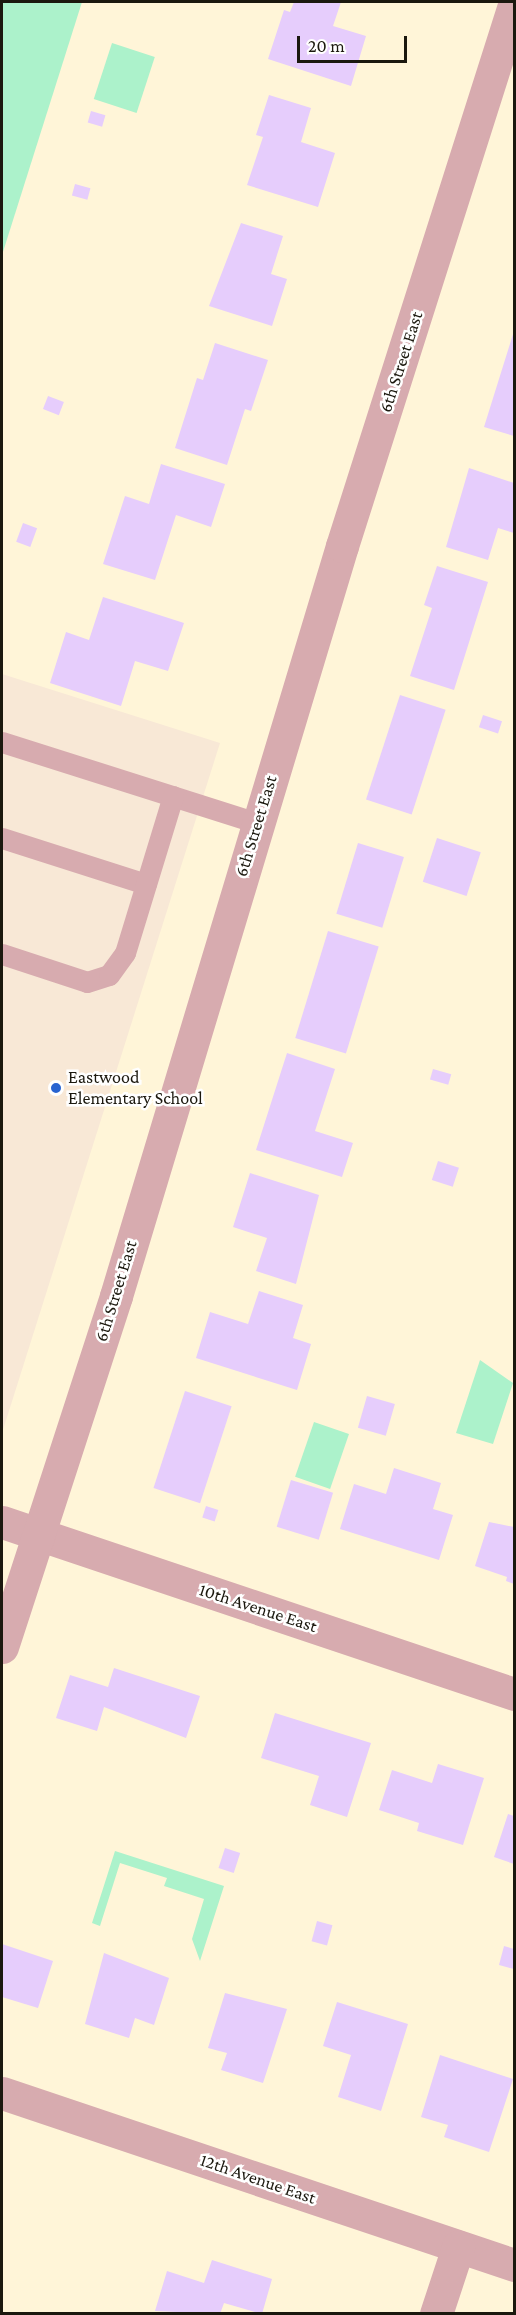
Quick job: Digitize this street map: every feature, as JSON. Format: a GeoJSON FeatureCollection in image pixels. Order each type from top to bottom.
{"type":"FeatureCollection","features":[{"type":"Feature","properties":{"kind":"street","name":"6th Street East"},"geometry":{"type":"LineString","coordinates":[[2,1647],[36,1535],[116,1296],[256,823],[514,5]]}},
{"type":"Feature","properties":{"kind":"street","name":"10th Avenue East"},"geometry":{"type":"LineString","coordinates":[[2,1522],[514,1694]]}},
{"type":"Feature","properties":{"kind":"street","name":"12th Avenue East"},"geometry":{"type":"LineString","coordinates":[[2,2093],[514,2265]]}},
{"type":"Feature","properties":{"kind":"street"},"geometry":{"type":"LineString","coordinates":[[436,2313],[458,2247]]}},
{"type":"Feature","properties":{"kind":"lane"},"geometry":{"type":"LineString","coordinates":[[2,742],[256,823]]}},
{"type":"Feature","properties":{"kind":"lane"},"geometry":{"type":"LineString","coordinates":[[2,954],[87,982],[109,975],[125,953],[173,796]]}},
{"type":"Feature","properties":{"kind":"lane"},"geometry":{"type":"LineString","coordinates":[[2,838],[146,884]]}},
{"type":"Feature","properties":{"kind":"shaded area","name":"Eastwood Elementary School"},"geometry":{"type":"Polygon","coordinates":[[[2,674],[220,743],[2,1433],[2,674]]]}},
{"type":"Feature","properties":{"kind":"green space"},"geometry":{"type":"Polygon","coordinates":[[[2,2],[82,2],[2,255],[2,2]]]}},
{"type":"Feature","properties":{"kind":"green space"},"geometry":{"type":"Polygon","coordinates":[[[112,43],[155,57],[137,113],[94,99],[112,43]]]}},
{"type":"Feature","properties":{"kind":"green space"},"geometry":{"type":"Polygon","coordinates":[[[480,1360],[513,1383],[493,1444],[456,1433],[480,1360]]]}},
{"type":"Feature","properties":{"kind":"green space"},"geometry":{"type":"Polygon","coordinates":[[[314,1422],[349,1434],[330,1489],[295,1477],[314,1422]]]}},
{"type":"Feature","properties":{"kind":"green space"},"geometry":{"type":"Polygon","coordinates":[[[115,1851],[224,1886],[200,1961],[192,1939],[204,1899],[164,1886],[167,1878],[120,1863],[100,1926],[92,1923],[115,1851]]]}},
{"type":"Feature","properties":{"kind":"building"},"geometry":{"type":"Polygon","coordinates":[[[294,2],[341,2],[333,26],[366,36],[351,86],[268,59],[284,10],[290,12],[294,2]]]}},
{"type":"Feature","properties":{"kind":"building"},"geometry":{"type":"Polygon","coordinates":[[[269,95],[311,108],[301,142],[335,153],[318,207],[247,185],[263,137],[256,135],[269,95]]]}},
{"type":"Feature","properties":{"kind":"building"},"geometry":{"type":"Polygon","coordinates":[[[91,111],[105,115],[102,127],[88,123],[91,111]]]}},
{"type":"Feature","properties":{"kind":"building"},"geometry":{"type":"Polygon","coordinates":[[[75,184],[90,188],[87,200],[72,196],[75,184]]]}},
{"type":"Feature","properties":{"kind":"building"},"geometry":{"type":"Polygon","coordinates":[[[241,223],[283,236],[271,274],[287,279],[272,326],[209,306],[241,223]]]}},
{"type":"Feature","properties":{"kind":"building"},"geometry":{"type":"Polygon","coordinates":[[[514,331],[514,436],[484,427],[514,331]]]}},
{"type":"Feature","properties":{"kind":"building"},"geometry":{"type":"Polygon","coordinates":[[[215,343],[268,360],[251,411],[245,409],[227,465],[175,448],[197,378],[203,380],[215,343]]]}},
{"type":"Feature","properties":{"kind":"building"},"geometry":{"type":"Polygon","coordinates":[[[48,396],[64,402],[59,415],[43,409],[48,396]]]}},
{"type":"Feature","properties":{"kind":"building"},"geometry":{"type":"Polygon","coordinates":[[[161,464],[225,484],[211,527],[176,515],[155,580],[103,564],[125,496],[149,504],[161,464]]]}},
{"type":"Feature","properties":{"kind":"building"},"geometry":{"type":"Polygon","coordinates":[[[469,468],[514,483],[514,533],[498,528],[488,560],[446,547],[469,468]]]}},
{"type":"Feature","properties":{"kind":"building"},"geometry":{"type":"Polygon","coordinates":[[[23,523],[37,528],[30,547],[16,542],[23,523]]]}},
{"type":"Feature","properties":{"kind":"building"},"geometry":{"type":"Polygon","coordinates":[[[437,566],[488,582],[454,690],[410,676],[432,608],[424,605],[437,566]]]}},
{"type":"Feature","properties":{"kind":"building"},"geometry":{"type":"Polygon","coordinates":[[[103,597],[184,623],[168,671],[135,661],[121,706],[50,683],[66,632],[89,640],[103,597]]]}},
{"type":"Feature","properties":{"kind":"building"},"geometry":{"type":"Polygon","coordinates":[[[400,695],[446,710],[412,814],[366,800],[400,695]]]}},
{"type":"Feature","properties":{"kind":"building"},"geometry":{"type":"Polygon","coordinates":[[[483,715],[502,721],[498,734],[479,727],[483,715]]]}},
{"type":"Feature","properties":{"kind":"building"},"geometry":{"type":"Polygon","coordinates":[[[437,838],[481,852],[467,896],[423,882],[437,838]]]}},
{"type":"Feature","properties":{"kind":"building"},"geometry":{"type":"Polygon","coordinates":[[[358,843],[404,857],[382,928],[336,914],[358,843]]]}},
{"type":"Feature","properties":{"kind":"building"},"geometry":{"type":"Polygon","coordinates":[[[328,931],[379,946],[346,1054],[295,1038],[328,931]]]}},
{"type":"Feature","properties":{"kind":"building"},"geometry":{"type":"Polygon","coordinates":[[[287,1053],[335,1069],[315,1131],[353,1143],[342,1177],[256,1150],[287,1053]]]}},
{"type":"Feature","properties":{"kind":"building"},"geometry":{"type":"Polygon","coordinates":[[[433,1069],[451,1074],[448,1085],[430,1080],[433,1069]]]}},
{"type":"Feature","properties":{"kind":"building"},"geometry":{"type":"Polygon","coordinates":[[[438,1161],[459,1168],[453,1187],[432,1180],[438,1161]]]}},
{"type":"Feature","properties":{"kind":"building"},"geometry":{"type":"Polygon","coordinates":[[[250,1173],[319,1195],[296,1284],[256,1271],[267,1238],[233,1227],[250,1173]]]}},
{"type":"Feature","properties":{"kind":"building"},"geometry":{"type":"Polygon","coordinates":[[[259,1291],[303,1305],[293,1338],[311,1344],[297,1390],[196,1358],[210,1312],[248,1324],[259,1291]]]}},
{"type":"Feature","properties":{"kind":"building"},"geometry":{"type":"Polygon","coordinates":[[[185,1391],[232,1406],[200,1503],[153,1488],[185,1391]]]}},
{"type":"Feature","properties":{"kind":"building"},"geometry":{"type":"Polygon","coordinates":[[[367,1396],[395,1404],[386,1436],[358,1428],[367,1396]]]}},
{"type":"Feature","properties":{"kind":"building"},"geometry":{"type":"Polygon","coordinates":[[[394,1468],[441,1483],[433,1509],[453,1515],[439,1560],[340,1529],[354,1484],[386,1494],[394,1468]]]}},
{"type":"Feature","properties":{"kind":"building"},"geometry":{"type":"Polygon","coordinates":[[[291,1480],[333,1493],[319,1540],[277,1527],[291,1480]]]}},
{"type":"Feature","properties":{"kind":"building"},"geometry":{"type":"Polygon","coordinates":[[[206,1506],[218,1510],[215,1521],[202,1517],[206,1506]]]}},
{"type":"Feature","properties":{"kind":"building"},"geometry":{"type":"Polygon","coordinates":[[[489,1522],[514,1527],[514,1584],[506,1581],[507,1577],[475,1566],[489,1522]]]}},
{"type":"Feature","properties":{"kind":"building"},"geometry":{"type":"Polygon","coordinates":[[[114,1668],[200,1696],[186,1738],[104,1707],[97,1731],[56,1718],[70,1675],[108,1687],[114,1668]]]}},
{"type":"Feature","properties":{"kind":"building"},"geometry":{"type":"Polygon","coordinates":[[[275,1713],[371,1743],[347,1817],[310,1805],[319,1776],[261,1758],[275,1713]]]}},
{"type":"Feature","properties":{"kind":"building"},"geometry":{"type":"Polygon","coordinates":[[[438,1764],[484,1778],[463,1845],[417,1831],[419,1823],[379,1810],[392,1770],[432,1783],[438,1764]]]}},
{"type":"Feature","properties":{"kind":"building"},"geometry":{"type":"Polygon","coordinates":[[[508,1814],[514,1816],[514,1864],[494,1857],[508,1814]]]}},
{"type":"Feature","properties":{"kind":"building"},"geometry":{"type":"Polygon","coordinates":[[[225,1848],[240,1853],[234,1873],[219,1868],[225,1848]]]}},
{"type":"Feature","properties":{"kind":"building"},"geometry":{"type":"Polygon","coordinates":[[[317,1921],[332,1925],[327,1945],[312,1941],[317,1921]]]}},
{"type":"Feature","properties":{"kind":"building"},"geometry":{"type":"Polygon","coordinates":[[[2,1944],[53,1961],[38,2008],[2,1997],[2,1944]]]}},
{"type":"Feature","properties":{"kind":"building"},"geometry":{"type":"Polygon","coordinates":[[[504,1946],[514,1949],[514,1969],[499,1965],[504,1946]]]}},
{"type":"Feature","properties":{"kind":"building"},"geometry":{"type":"Polygon","coordinates":[[[104,1953],[169,1978],[154,2025],[135,2018],[129,2038],[85,2024],[104,1953]]]}},
{"type":"Feature","properties":{"kind":"building"},"geometry":{"type":"Polygon","coordinates":[[[225,1993],[287,2009],[263,2083],[221,2070],[227,2053],[208,2048],[225,1993]]]}},
{"type":"Feature","properties":{"kind":"building"},"geometry":{"type":"Polygon","coordinates":[[[337,2002],[408,2024],[381,2111],[338,2097],[351,2055],[323,2046],[337,2002]]]}},
{"type":"Feature","properties":{"kind":"building"},"geometry":{"type":"Polygon","coordinates":[[[440,2055],[513,2079],[489,2152],[444,2137],[448,2125],[421,2117],[440,2055]]]}},
{"type":"Feature","properties":{"kind":"building"},"geometry":{"type":"Polygon","coordinates":[[[212,2260],[272,2279],[262,2314],[224,2303],[220,2314],[155,2311],[167,2271],[204,2283],[212,2260]]]}},
{"type":"Feature","properties":{"kind":"place","name":"Eastwood Elementary School"},"geometry":{"type":"Point","coordinates":[56,1088]}}]}
